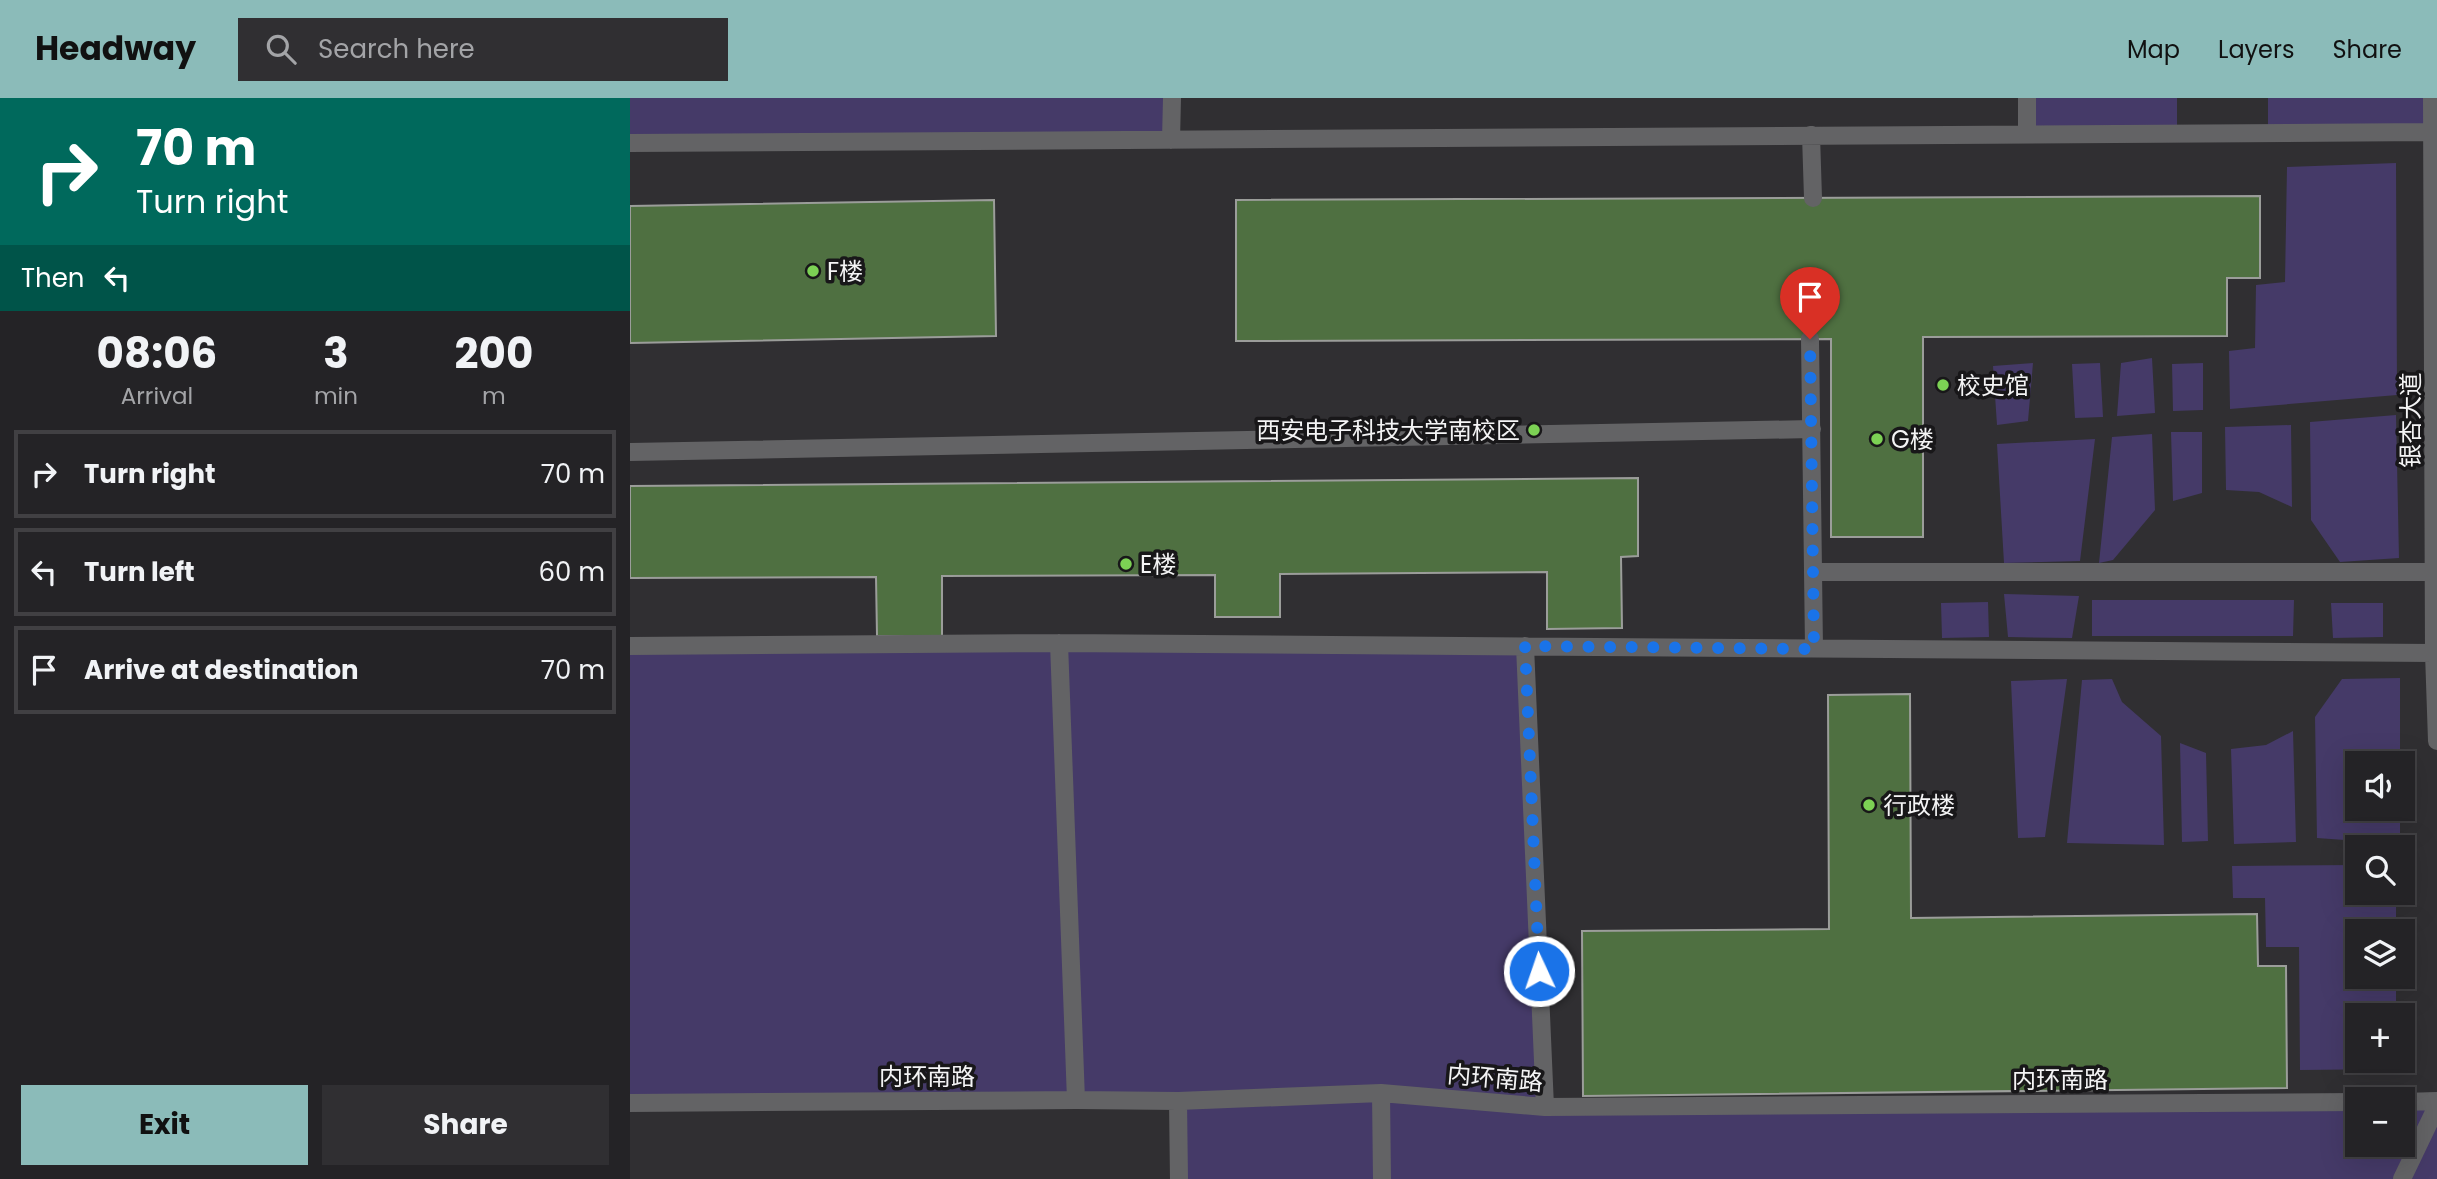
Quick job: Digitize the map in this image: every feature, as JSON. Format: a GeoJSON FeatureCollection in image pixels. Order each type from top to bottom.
{"type":"FeatureCollection","features":[{"type":"Feature","properties":{"kind":"lane"},"geometry":{"type":"LineString","coordinates":[[1171,139],[1172,98]]}},
{"type":"Feature","properties":{"kind":"lane"},"geometry":{"type":"LineString","coordinates":[[2027,98],[2027,133]]}},
{"type":"Feature","properties":{"kind":"lane","name":"银杏大道"},"geometry":{"type":"LineString","coordinates":[[2432,98],[2436,472],[2434,653],[2437,741]]}},
{"type":"Feature","properties":{"kind":"lane"},"geometry":{"type":"LineString","coordinates":[[630,143],[2432,132]]}},
{"type":"Feature","properties":{"kind":"lane"},"geometry":{"type":"LineString","coordinates":[[1811,135],[1813,198]]}},
{"type":"Feature","properties":{"kind":"lane"},"geometry":{"type":"LineString","coordinates":[[1810,339],[1814,649]]}},
{"type":"Feature","properties":{"kind":"lane"},"geometry":{"type":"LineString","coordinates":[[630,452],[1812,429]]}},
{"type":"Feature","properties":{"kind":"lane"},"geometry":{"type":"LineString","coordinates":[[1813,572],[2435,572]]}},
{"type":"Feature","properties":{"kind":"lane"},"geometry":{"type":"LineString","coordinates":[[630,646],[1059,643],[2434,653]]}},
{"type":"Feature","properties":{"kind":"lane"},"geometry":{"type":"LineString","coordinates":[[1059,643],[1076,1100]]}},
{"type":"Feature","properties":{"kind":"lane"},"geometry":{"type":"LineString","coordinates":[[1525,646],[1545,1107]]}},
{"type":"Feature","properties":{"kind":"lane"},"geometry":{"type":"LineString","coordinates":[[1381,1093],[1382,1179]]}},
{"type":"Feature","properties":{"kind":"lane","name":"内环南路"},"geometry":{"type":"LineString","coordinates":[[630,1103],[1178,1101],[1381,1093],[1545,1107],[2345,1102]]}},
{"type":"Feature","properties":{"kind":"lane"},"geometry":{"type":"LineString","coordinates":[[1178,1101],[1179,1179]]}},
{"type":"Feature","properties":{"kind":"lane"},"geometry":{"type":"LineString","coordinates":[[2402,1179],[2437,1104],[2415,1103]]}},
{"type":"Feature","properties":{"kind":"shaded area"},"geometry":{"type":"Polygon","coordinates":[[[630,98],[1172,98],[1171,140],[630,143],[630,98]]]}},
{"type":"Feature","properties":{"kind":"shaded area"},"geometry":{"type":"Polygon","coordinates":[[[2027,98],[2177,98],[2177,132],[2027,133],[2027,98]]]}},
{"type":"Feature","properties":{"kind":"shaded area"},"geometry":{"type":"Polygon","coordinates":[[[2268,98],[2437,98],[2433,132],[2268,134],[2268,98]]]}},
{"type":"Feature","properties":{"kind":"shaded area"},"geometry":{"type":"Polygon","coordinates":[[[2396,163],[2397,395],[2230,409],[2229,351],[2255,348],[2256,285],[2285,282],[2287,167],[2396,163]]]}},
{"type":"Feature","properties":{"kind":"shaded area"},"geometry":{"type":"Polygon","coordinates":[[[2152,358],[2155,413],[2117,416],[2121,363],[2152,358]]]}},
{"type":"Feature","properties":{"kind":"shaded area"},"geometry":{"type":"Polygon","coordinates":[[[2033,363],[2028,421],[1997,425],[1993,366],[2033,363]]]}},
{"type":"Feature","properties":{"kind":"shaded area"},"geometry":{"type":"Polygon","coordinates":[[[2100,363],[2103,417],[2075,418],[2072,364],[2100,363]]]}},
{"type":"Feature","properties":{"kind":"shaded area"},"geometry":{"type":"Polygon","coordinates":[[[2203,363],[2203,410],[2173,411],[2172,364],[2203,363]]]}},
{"type":"Feature","properties":{"kind":"shaded area"},"geometry":{"type":"Polygon","coordinates":[[[2396,415],[2399,558],[2340,562],[2311,520],[2310,422],[2396,415]]]}},
{"type":"Feature","properties":{"kind":"shaded area"},"geometry":{"type":"Polygon","coordinates":[[[2291,425],[2292,507],[2259,492],[2226,490],[2225,427],[2291,425]]]}},
{"type":"Feature","properties":{"kind":"shaded area"},"geometry":{"type":"Polygon","coordinates":[[[2171,432],[2202,432],[2202,493],[2173,501],[2171,432]]]}},
{"type":"Feature","properties":{"kind":"shaded area"},"geometry":{"type":"Polygon","coordinates":[[[2152,434],[2155,510],[2113,560],[2099,563],[2112,437],[2152,434]]]}},
{"type":"Feature","properties":{"kind":"shaded area"},"geometry":{"type":"Polygon","coordinates":[[[2095,439],[2080,561],[2004,563],[1997,444],[2095,439]]]}},
{"type":"Feature","properties":{"kind":"shaded area"},"geometry":{"type":"Polygon","coordinates":[[[2004,594],[2079,596],[2072,638],[2008,637],[2004,594]]]}},
{"type":"Feature","properties":{"kind":"shaded area"},"geometry":{"type":"Polygon","coordinates":[[[2092,600],[2294,600],[2293,636],[2092,636],[2092,600]]]}},
{"type":"Feature","properties":{"kind":"shaded area"},"geometry":{"type":"Polygon","coordinates":[[[1988,602],[1989,637],[1942,638],[1941,603],[1988,602]]]}},
{"type":"Feature","properties":{"kind":"shaded area"},"geometry":{"type":"Polygon","coordinates":[[[2331,603],[2383,603],[2383,637],[2333,638],[2331,603]]]}},
{"type":"Feature","properties":{"kind":"shaded area"},"geometry":{"type":"Polygon","coordinates":[[[630,646],[1525,646],[1545,1101],[2345,1101],[2345,1157],[2415,1157],[2415,1101],[2437,1101],[2437,1179],[1179,1179],[1178,1102],[630,1103],[630,646]]]}},
{"type":"Feature","properties":{"kind":"shaded area"},"geometry":{"type":"Polygon","coordinates":[[[2400,678],[2400,751],[2345,751],[2345,821],[2400,821],[2400,835],[2345,835],[2345,840],[2317,838],[2315,717],[2342,679],[2400,678]]]}},
{"type":"Feature","properties":{"kind":"shaded area"},"geometry":{"type":"Polygon","coordinates":[[[2067,679],[2045,837],[2018,838],[2011,681],[2067,679]]]}},
{"type":"Feature","properties":{"kind":"shaded area"},"geometry":{"type":"Polygon","coordinates":[[[2112,679],[2122,702],[2161,736],[2164,845],[2067,843],[2082,680],[2112,679]]]}},
{"type":"Feature","properties":{"kind":"shaded area"},"geometry":{"type":"Polygon","coordinates":[[[2293,731],[2296,842],[2234,844],[2231,749],[2266,745],[2293,731]]]}},
{"type":"Feature","properties":{"kind":"shaded area"},"geometry":{"type":"Polygon","coordinates":[[[2180,743],[2206,753],[2208,841],[2182,842],[2180,743]]]}},
{"type":"Feature","properties":{"kind":"shaded area"},"geometry":{"type":"Polygon","coordinates":[[[2345,865],[2345,905],[2396,905],[2396,919],[2345,919],[2345,989],[2396,989],[2396,1003],[2345,1003],[2345,1070],[2300,1070],[2299,947],[2266,947],[2265,898],[2233,898],[2232,866],[2345,865]]]}},
{"type":"Feature","properties":{"kind":"building","name":"G楼"},"geometry":{"type":"Polygon","coordinates":[[[2260,196],[2260,278],[2227,278],[2227,336],[1923,337],[1923,537],[1831,537],[1831,339],[1236,341],[1236,200],[2260,196]]]}},
{"type":"Feature","properties":{"kind":"building","name":"F楼"},"geometry":{"type":"Polygon","coordinates":[[[994,200],[996,336],[630,343],[630,206],[994,200]]]}},
{"type":"Feature","properties":{"kind":"building","name":"E楼"},"geometry":{"type":"Polygon","coordinates":[[[1638,478],[1638,556],[1621,557],[1622,628],[1547,629],[1547,572],[1280,574],[1280,617],[1215,617],[1215,575],[942,576],[942,636],[877,636],[876,577],[630,578],[630,486],[1638,478]]]}},
{"type":"Feature","properties":{"kind":"building","name":"行政楼"},"geometry":{"type":"Polygon","coordinates":[[[1910,694],[1911,918],[2257,914],[2258,966],[2286,966],[2287,1088],[1583,1096],[1582,931],[1829,929],[1828,695],[1910,694]]]}},
{"type":"Feature","properties":{"kind":"place","name":"F楼"},"geometry":{"type":"Point","coordinates":[813,271]}},
{"type":"Feature","properties":{"kind":"place","name":"校史馆"},"geometry":{"type":"Point","coordinates":[1943,385]}},
{"type":"Feature","properties":{"kind":"place","name":"西安电子科技大学南校区"},"geometry":{"type":"Point","coordinates":[1534,430]}},
{"type":"Feature","properties":{"kind":"place","name":"G楼"},"geometry":{"type":"Point","coordinates":[1877,439]}},
{"type":"Feature","properties":{"kind":"place","name":"E楼"},"geometry":{"type":"Point","coordinates":[1126,564]}},
{"type":"Feature","properties":{"kind":"place","name":"行政楼"},"geometry":{"type":"Point","coordinates":[1869,805]}},
{"type":"Feature","properties":{"kind":"route"},"geometry":{"type":"LineString","coordinates":[[1539,971],[1525,646],[1814,649],[1810,339]]}}]}
